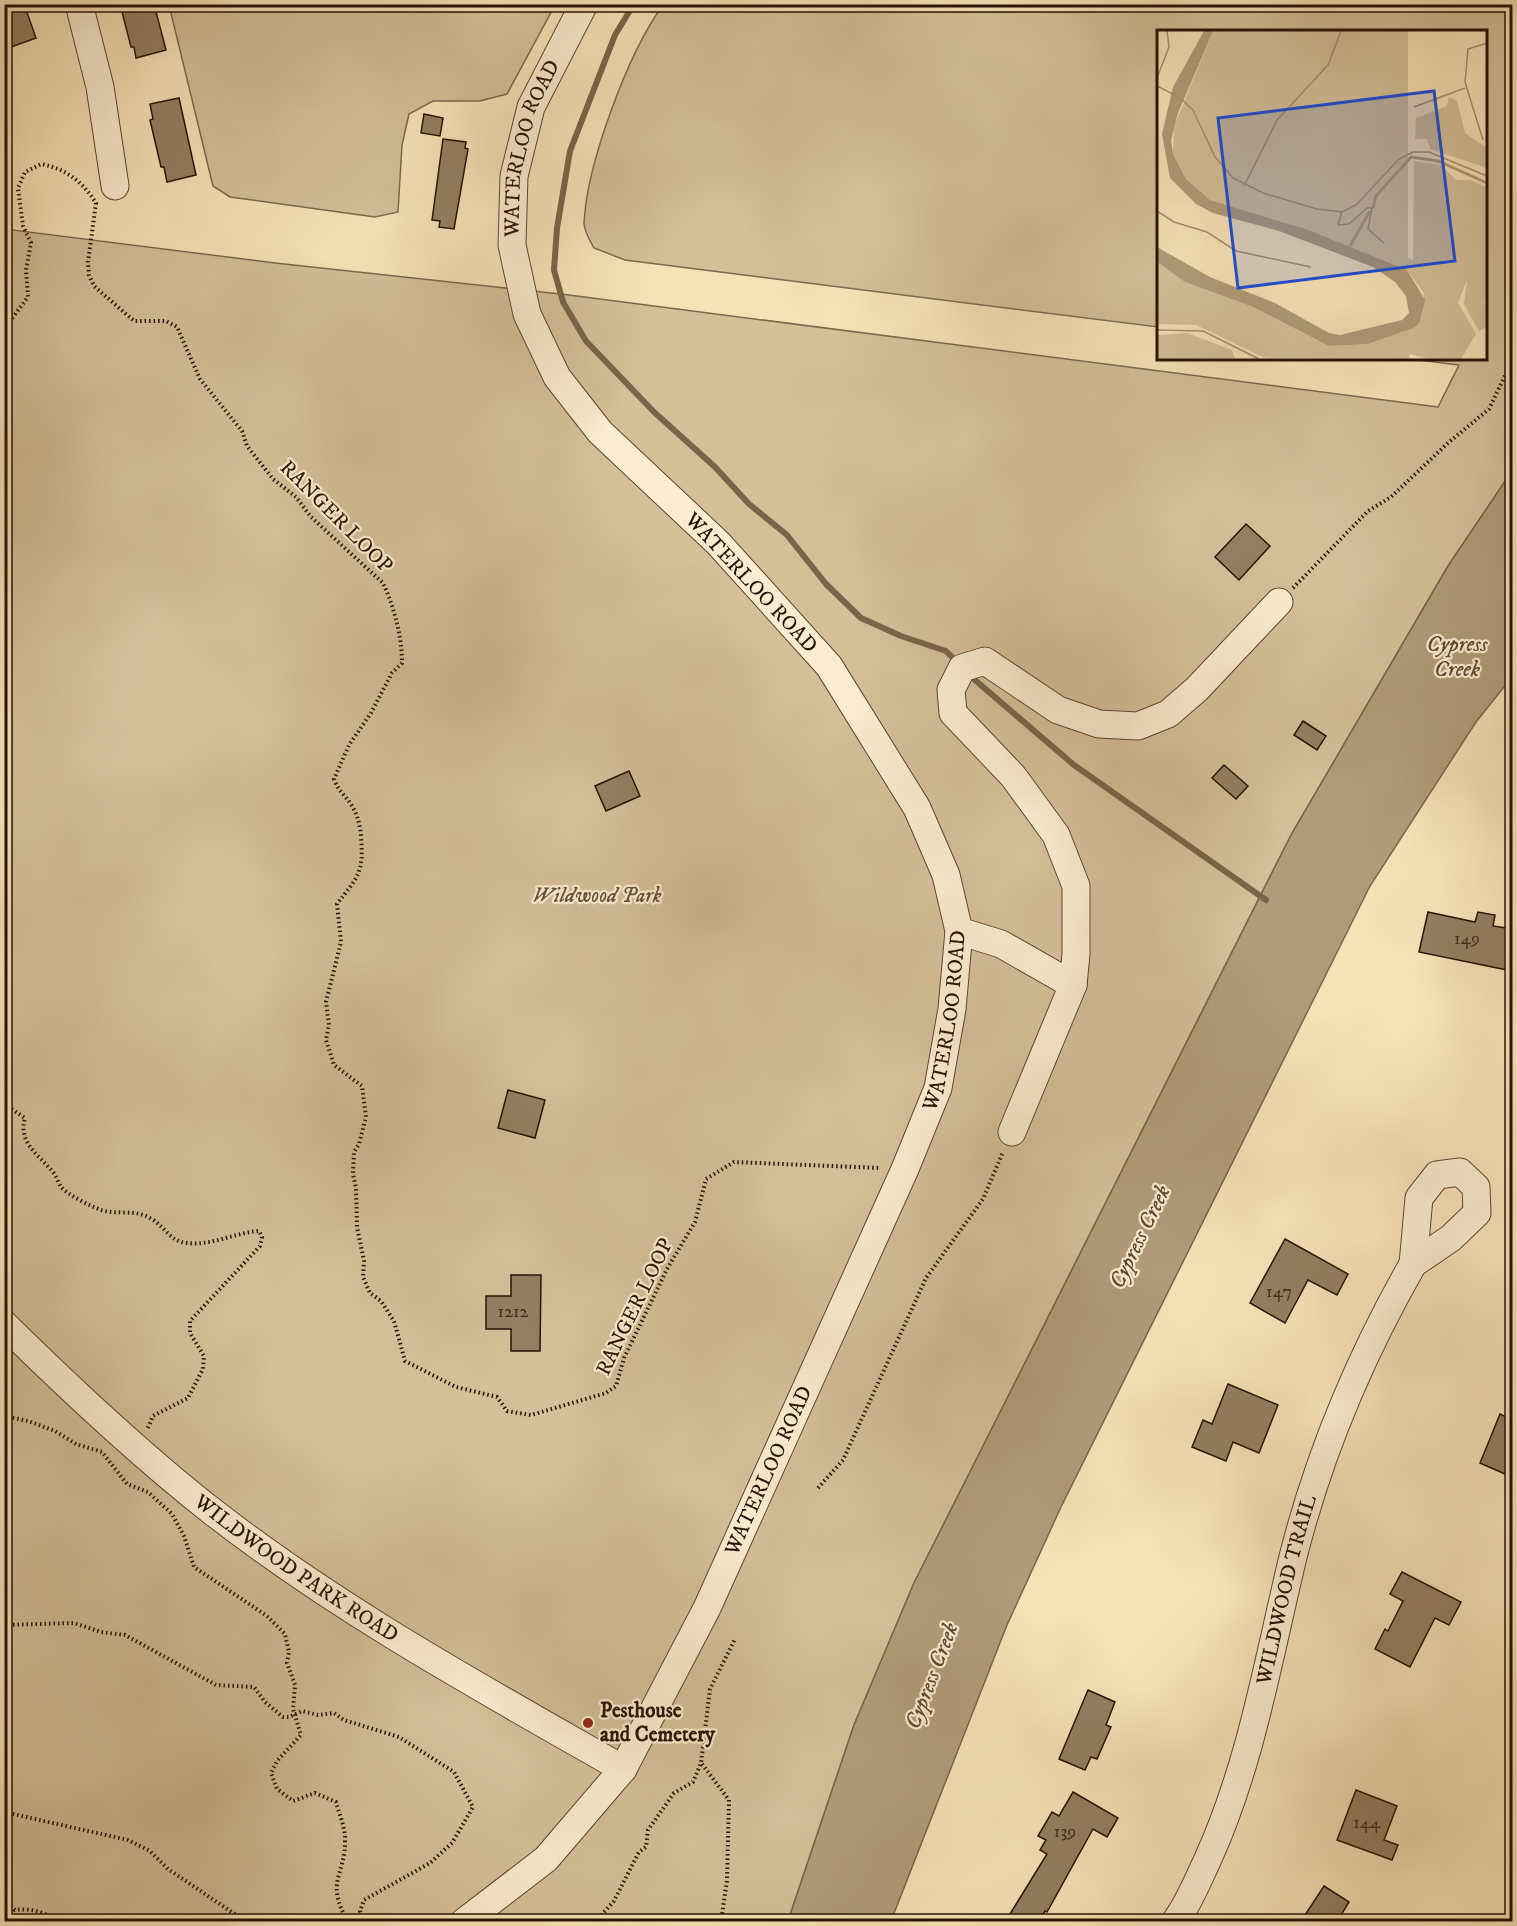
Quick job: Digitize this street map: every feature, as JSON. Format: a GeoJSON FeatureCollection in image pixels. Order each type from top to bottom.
{"type":"FeatureCollection","features":[{"type":"Feature","properties":{"kind":"street"},"geometry":{"type":"LineString","coordinates":[[79,4],[100,87],[115,186]]}},
{"type":"Feature","properties":{"kind":"street","name":"WATERLOO ROAD"},"geometry":{"type":"LineString","coordinates":[[464,1922],[546,1859],[623,1769],[707,1608],[905,1169],[938,1088],[952,1009],[959,931],[946,875],[917,808],[829,666],[718,543],[600,432],[557,377],[527,314],[512,245],[514,176],[531,107],[584,4]]}},
{"type":"Feature","properties":{"kind":"street"},"geometry":{"type":"LineString","coordinates":[[1012,1132],[1072,986],[1076,954],[1076,886],[1056,836],[1012,776],[953,713],[951,690],[962,668],[985,660],[1058,710],[1099,724],[1138,726],[1168,714],[1183,702],[1280,602]]}},
{"type":"Feature","properties":{"kind":"street"},"geometry":{"type":"LineString","coordinates":[[959,931],[1001,944],[1072,986]]}},
{"type":"Feature","properties":{"kind":"street","name":"WILDWOOD TRAIL"},"geometry":{"type":"LineString","coordinates":[[1176,1922],[1185,1908],[1226,1820],[1257,1718],[1294,1554],[1335,1425],[1381,1320],[1413,1264]]}},
{"type":"Feature","properties":{"kind":"street","name":"WILDWOOD PARK ROAD"},"geometry":{"type":"LineString","coordinates":[[4,1324],[86,1405],[213,1512],[349,1608],[623,1769]]}},
{"type":"Feature","properties":{"kind":"path","name":"RANGER LOOP"},"geometry":{"type":"LineString","coordinates":[[4,329],[28,297],[26,270],[31,243],[24,226],[18,188],[25,172],[41,164],[55,167],[70,174],[86,187],[96,203],[88,262],[94,286],[134,321],[166,321],[177,327],[201,378],[242,431],[247,446],[267,471],[296,497],[311,517],[383,583],[388,594],[397,623],[402,663],[392,674],[371,713],[349,745],[334,779],[337,789],[347,797],[360,821],[364,861],[355,881],[337,904],[341,942],[326,1002],[329,1025],[326,1040],[334,1065],[362,1086],[366,1117],[359,1143],[354,1152],[353,1174],[356,1188],[357,1227],[364,1262],[363,1277],[370,1293],[381,1300],[394,1321],[405,1361],[456,1387],[497,1398],[507,1411],[531,1415],[606,1393],[616,1386],[624,1358],[667,1269],[696,1222],[706,1179],[734,1162],[905,1169]]}},
{"type":"Feature","properties":{"kind":"path"},"geometry":{"type":"LineString","coordinates":[[1280,602],[1368,511],[1391,497],[1448,443],[1489,409],[1512,361]]}},
{"type":"Feature","properties":{"kind":"path"},"geometry":{"type":"LineString","coordinates":[[4,1104],[25,1118],[23,1126],[26,1139],[34,1155],[53,1171],[62,1188],[102,1210],[136,1213],[152,1218],[168,1235],[184,1243],[210,1243],[236,1233],[259,1231],[262,1237],[260,1246],[190,1321],[190,1333],[204,1356],[203,1369],[188,1398],[153,1416],[135,1447],[127,1456],[108,1458]]}},
{"type":"Feature","properties":{"kind":"path"},"geometry":{"type":"LineString","coordinates":[[818,1488],[843,1460],[926,1278],[983,1199],[1012,1132]]}},
{"type":"Feature","properties":{"kind":"path"},"geometry":{"type":"LineString","coordinates":[[4,1416],[28,1421],[55,1431],[66,1440],[89,1446],[108,1458],[119,1477],[127,1484],[148,1491],[172,1514],[184,1536],[194,1567],[267,1616],[285,1634],[289,1652],[287,1663],[295,1685],[294,1714],[301,1735],[277,1761],[271,1773],[277,1789],[293,1800],[315,1793],[336,1802],[346,1838],[336,1887],[340,1908],[348,1922]]}},
{"type":"Feature","properties":{"kind":"path"},"geometry":{"type":"LineString","coordinates":[[4,1625],[74,1623],[101,1632],[124,1635],[216,1684],[254,1687],[265,1702],[284,1717],[302,1711],[318,1714],[334,1713],[344,1720],[399,1737],[454,1772],[473,1807],[452,1843],[430,1863],[364,1900],[360,1911],[363,1922]]}},
{"type":"Feature","properties":{"kind":"path"},"geometry":{"type":"LineString","coordinates":[[596,1922],[614,1901],[639,1852],[646,1847],[648,1830],[674,1793],[693,1782],[701,1763],[710,1689],[735,1639]]}},
{"type":"Feature","properties":{"kind":"path"},"geometry":{"type":"LineString","coordinates":[[701,1763],[729,1800],[722,1922]]}},
{"type":"Feature","properties":{"kind":"path"},"geometry":{"type":"LineString","coordinates":[[4,1812],[128,1840],[150,1851],[168,1869],[252,1922]]}},
{"type":"Feature","properties":{"kind":"path"},"geometry":{"type":"LineString","coordinates":[[4,1900],[15,1910],[27,1908],[48,1914],[56,1922]]}},
{"type":"Feature","properties":{"kind":"path"},"geometry":{"type":"LineString","coordinates":[[117,1922],[126,1919],[136,1922]]}},
{"type":"Feature","properties":{"kind":"green space"},"geometry":{"type":"Polygon","coordinates":[[[169,4],[555,5],[507,94],[480,101],[433,101],[409,114],[402,145],[398,212],[375,217],[230,197],[213,186],[169,4]]]}},
{"type":"Feature","properties":{"kind":"green space","name":"Wildwood Park"},"geometry":{"type":"Polygon","coordinates":[[[663,5],[1512,5],[1512,471],[1448,566],[1291,835],[914,1583],[854,1725],[788,1921],[5,1922],[5,229],[275,263],[569,295],[1438,407],[1459,365],[1419,360],[1487,360],[1487,30],[1157,30],[1157,327],[625,260],[594,248],[586,233],[584,223],[593,170],[623,79],[663,5]]]}},
{"type":"Feature","properties":{"kind":"water","name":"Cypress Creek"},"geometry":{"type":"Polygon","coordinates":[[[1512,471],[1512,677],[1476,722],[1370,886],[1061,1507],[1007,1625],[891,1921],[788,1921],[854,1725],[914,1583],[1291,835],[1448,566],[1512,471]]]}},
{"type":"Feature","properties":{"kind":"building"},"geometry":{"type":"Polygon","coordinates":[[[4,4],[24,4],[36,38],[11,47],[4,29],[4,4]]]}},
{"type":"Feature","properties":{"kind":"building"},"geometry":{"type":"Polygon","coordinates":[[[120,4],[154,4],[166,50],[136,58],[120,4]]]}},
{"type":"Feature","properties":{"kind":"building"},"geometry":{"type":"Polygon","coordinates":[[[179,98],[196,175],[167,182],[164,167],[161,167],[150,120],[153,119],[150,104],[179,98]]]}},
{"type":"Feature","properties":{"kind":"building"},"geometry":{"type":"Polygon","coordinates":[[[424,114],[443,118],[440,136],[421,133],[424,114]]]}},
{"type":"Feature","properties":{"kind":"building"},"geometry":{"type":"Polygon","coordinates":[[[443,139],[466,142],[465,148],[468,149],[454,229],[439,227],[440,221],[432,220],[443,139]]]}},
{"type":"Feature","properties":{"kind":"building"},"geometry":{"type":"Polygon","coordinates":[[[1246,524],[1270,546],[1239,580],[1215,557],[1246,524]]]}},
{"type":"Feature","properties":{"kind":"building"},"geometry":{"type":"Polygon","coordinates":[[[1303,721],[1326,736],[1317,750],[1294,735],[1303,721]]]}},
{"type":"Feature","properties":{"kind":"building"},"geometry":{"type":"Polygon","coordinates":[[[1224,765],[1248,786],[1236,799],[1212,778],[1224,765]]]}},
{"type":"Feature","properties":{"kind":"building"},"geometry":{"type":"Polygon","coordinates":[[[629,771],[640,796],[606,811],[595,786],[629,771]]]}},
{"type":"Feature","properties":{"kind":"building"},"geometry":{"type":"Polygon","coordinates":[[[1428,912],[1475,922],[1478,912],[1495,915],[1493,926],[1512,929],[1512,971],[1419,952],[1428,912]]]}},
{"type":"Feature","properties":{"kind":"building"},"geometry":{"type":"Polygon","coordinates":[[[508,1090],[545,1100],[535,1138],[498,1128],[508,1090]]]}},
{"type":"Feature","properties":{"kind":"building"},"geometry":{"type":"Polygon","coordinates":[[[1285,1239],[1348,1274],[1337,1295],[1308,1280],[1285,1323],[1250,1303],[1285,1239]]]}},
{"type":"Feature","properties":{"kind":"building"},"geometry":{"type":"Polygon","coordinates":[[[511,1275],[541,1275],[540,1351],[511,1351],[511,1329],[486,1329],[486,1296],[511,1296],[511,1275]]]}},
{"type":"Feature","properties":{"kind":"building"},"geometry":{"type":"Polygon","coordinates":[[[1228,1384],[1278,1405],[1259,1453],[1233,1442],[1226,1461],[1192,1447],[1203,1420],[1212,1424],[1228,1384]]]}},
{"type":"Feature","properties":{"kind":"building"},"geometry":{"type":"Polygon","coordinates":[[[1500,1414],[1512,1420],[1512,1477],[1480,1463],[1500,1414]]]}},
{"type":"Feature","properties":{"kind":"building"},"geometry":{"type":"Polygon","coordinates":[[[1402,1572],[1461,1602],[1449,1625],[1435,1618],[1410,1667],[1375,1649],[1385,1629],[1388,1631],[1403,1601],[1390,1594],[1402,1572]]]}},
{"type":"Feature","properties":{"kind":"building"},"geometry":{"type":"Polygon","coordinates":[[[1088,1690],[1115,1702],[1106,1725],[1111,1727],[1097,1759],[1091,1757],[1085,1770],[1059,1759],[1088,1690]]]}},
{"type":"Feature","properties":{"kind":"building"},"geometry":{"type":"Polygon","coordinates":[[[1356,1790],[1397,1806],[1384,1840],[1398,1845],[1392,1860],[1337,1840],[1356,1790]]]}},
{"type":"Feature","properties":{"kind":"building"},"geometry":{"type":"Polygon","coordinates":[[[1073,1792],[1118,1818],[1107,1837],[1093,1829],[1047,1912],[1045,1911],[1039,1922],[1023,1922],[1010,1914],[1047,1854],[1040,1850],[1046,1840],[1038,1836],[1052,1812],[1059,1816],[1073,1792]]]}},
{"type":"Feature","properties":{"kind":"building"},"geometry":{"type":"Polygon","coordinates":[[[1324,1886],[1349,1902],[1337,1922],[1316,1922],[1305,1915],[1324,1886]]]}},
{"type":"Feature","properties":{"kind":"waterway"},"geometry":{"type":"LineString","coordinates":[[634,4],[615,35],[570,151],[557,228],[554,270],[563,302],[586,341],[654,412],[715,467],[749,504],[787,535],[826,584],[861,618],[901,636],[946,651],[957,662]]}},
{"type":"Feature","properties":{"kind":"waterway"},"geometry":{"type":"LineString","coordinates":[[968,674],[1074,765],[1266,900]]}},
{"type":"Feature","properties":{"kind":"place","name":"Pesthouse and Cemetery"},"geometry":{"type":"Point","coordinates":[588,1723]}}]}
